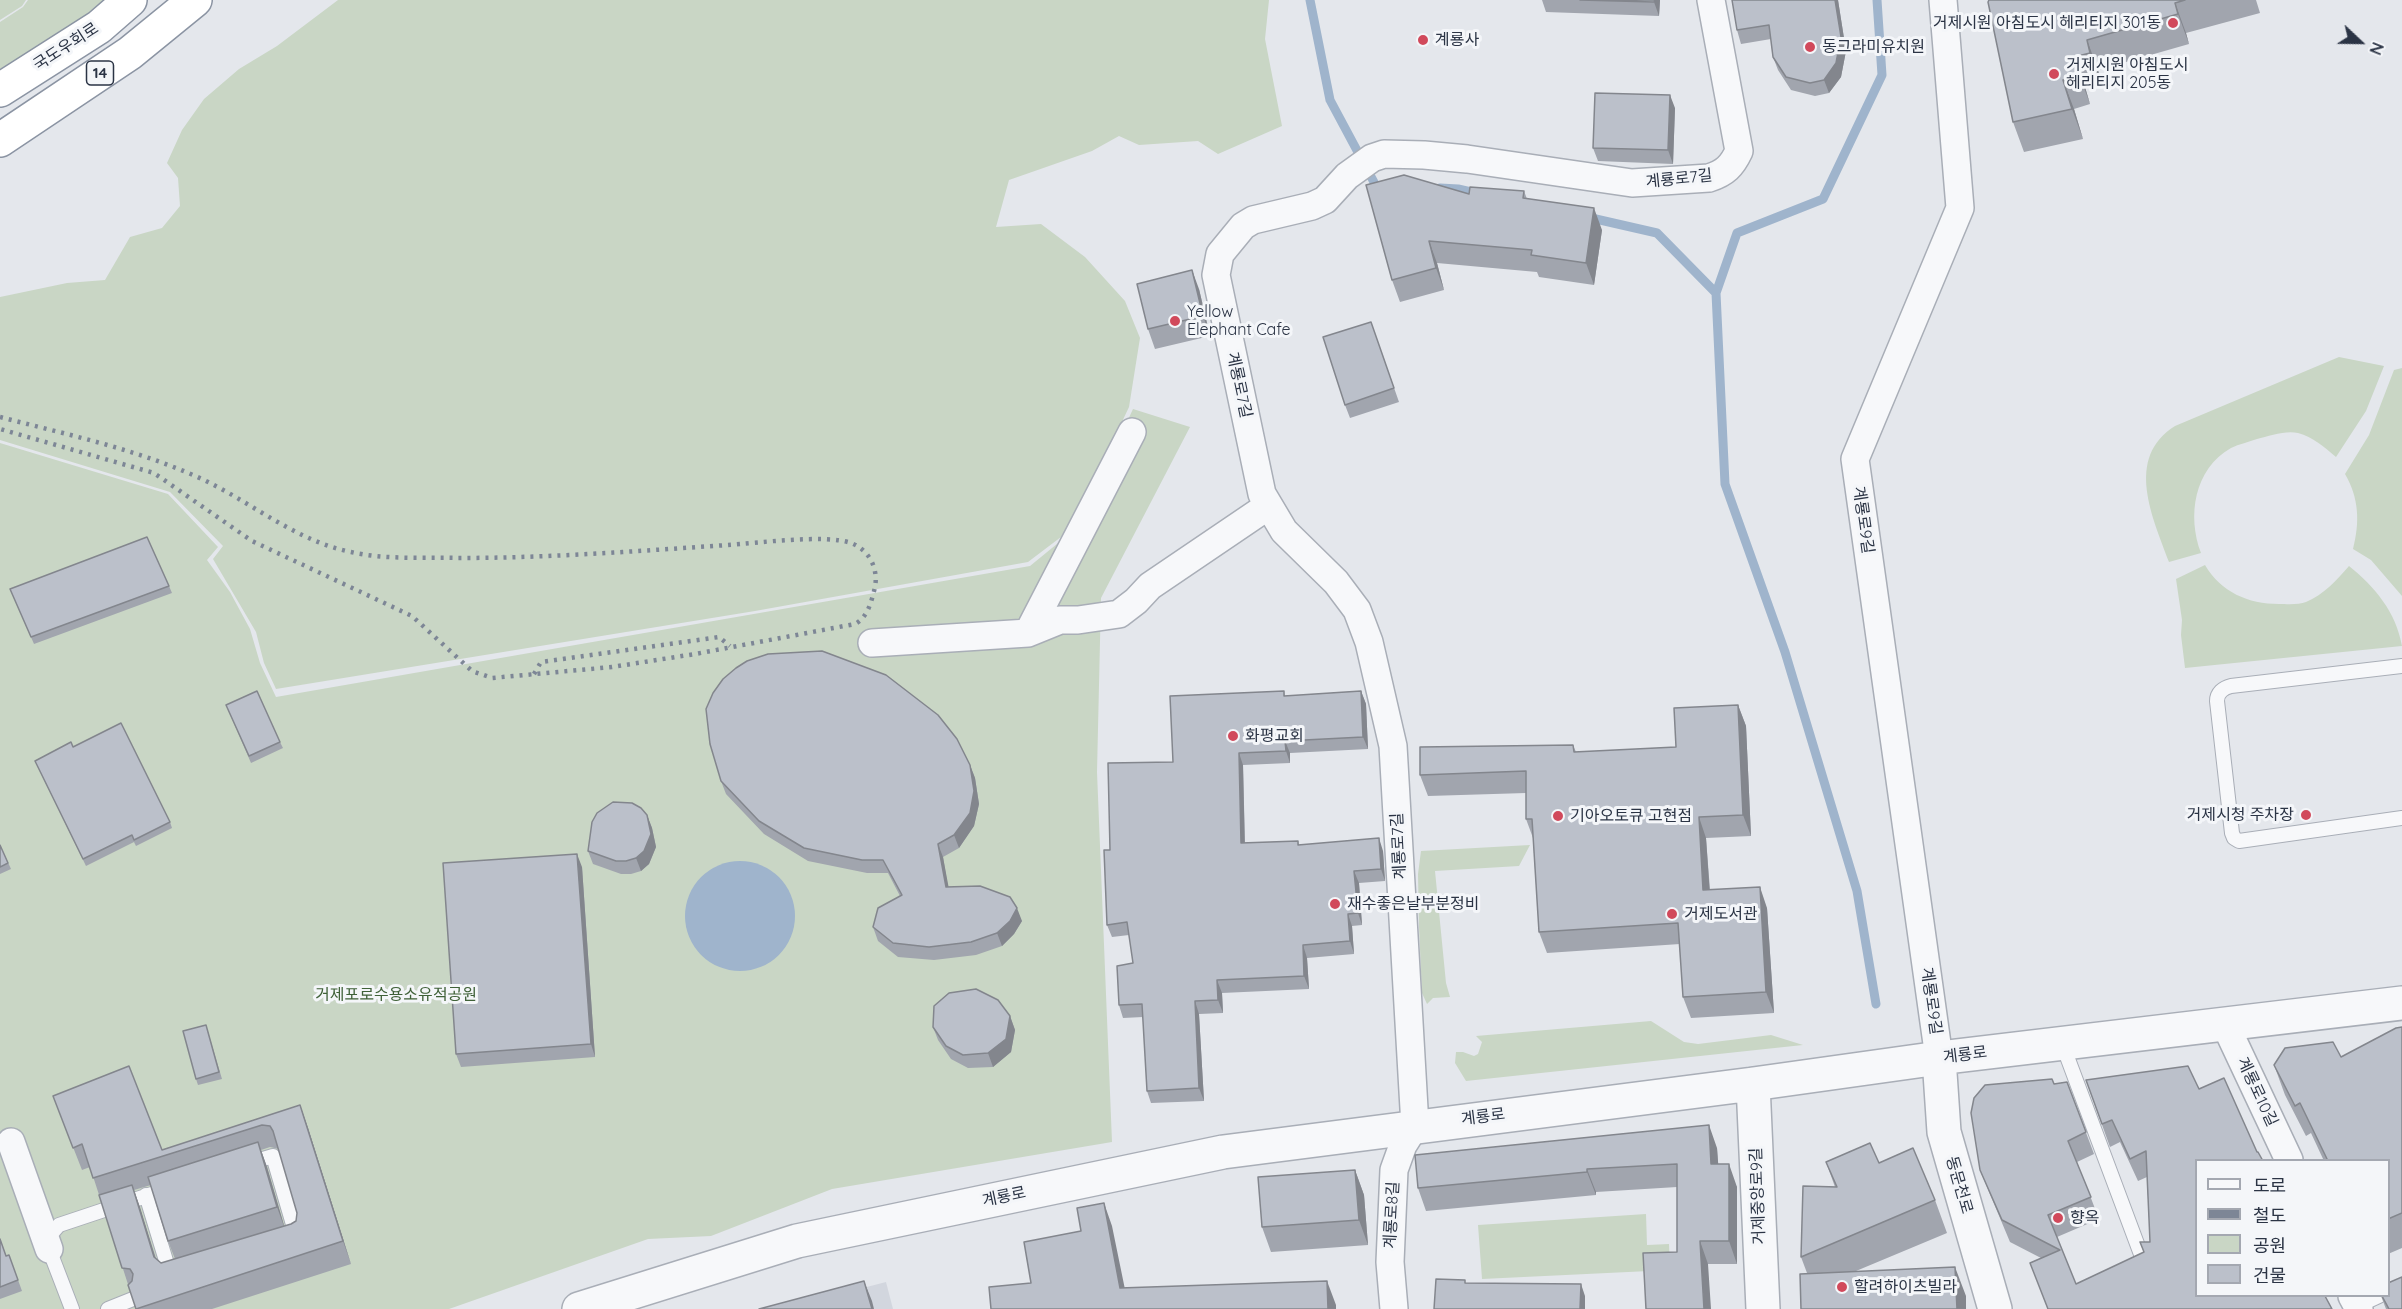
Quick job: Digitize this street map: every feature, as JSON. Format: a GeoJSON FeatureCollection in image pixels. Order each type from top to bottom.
{"type":"FeatureCollection","features":[{"type":"Feature","properties":{"kind":"highway","name":"국도우회로"},"geometry":{"type":"LineString","coordinates":[[0,90],[99,27],[130,0]]}},
{"type":"Feature","properties":{"kind":"highway","name":"14"},"geometry":{"type":"LineString","coordinates":[[0,140],[130,53],[195,0]]}},
{"type":"Feature","properties":{"kind":"street","name":"계룡로7길"},"geometry":{"type":"LineString","coordinates":[[1415,1126],[1394,746],[1369,642],[1357,610],[1336,582],[1284,531],[1268,506],[1258,479],[1216,275],[1216,264],[1220,254],[1243,226],[1253,220],[1312,206],[1325,200],[1347,176],[1372,158],[1395,154],[1424,155],[1632,183],[1709,178],[1720,174],[1733,163],[1739,151],[1711,0]]}},
{"type":"Feature","properties":{"kind":"street","name":"계룡로9길"},"geometry":{"type":"LineString","coordinates":[[1939,1058],[1855,459],[1960,208],[1943,0]]}},
{"type":"Feature","properties":{"kind":"street"},"geometry":{"type":"LineString","coordinates":[[1028,633],[1132,432]]}},
{"type":"Feature","properties":{"kind":"street"},"geometry":{"type":"LineString","coordinates":[[872,642],[1028,633],[1060,620],[1078,620],[1119,614],[1150,586],[1268,506]]}},
{"type":"Feature","properties":{"kind":"street","name":"계룡로"},"geometry":{"type":"LineString","coordinates":[[579,1309],[797,1241],[1223,1152],[1939,1058],[2402,1004]]}},
{"type":"Feature","properties":{"kind":"street","name":"계룡로10길"},"geometry":{"type":"LineString","coordinates":[[2225,1024],[2288,1159]]}},
{"type":"Feature","properties":{"kind":"street","name":"동문천로"},"geometry":{"type":"LineString","coordinates":[[1939,1058],[1944,1132],[1995,1309]]}},
{"type":"Feature","properties":{"kind":"street","name":"거제중앙로9길"},"geometry":{"type":"LineString","coordinates":[[1753,1084],[1763,1309]]}},
{"type":"Feature","properties":{"kind":"street","name":"계룡로8길"},"geometry":{"type":"LineString","coordinates":[[1394,1309],[1390,1262],[1394,1170],[1403,1145],[1415,1126]]}},
{"type":"Feature","properties":{"kind":"street"},"geometry":{"type":"LineString","coordinates":[[11,1142],[49,1249]]}},
{"type":"Feature","properties":{"kind":"lane"},"geometry":{"type":"LineString","coordinates":[[2402,666],[2231,686],[2222,690],[2217,697],[2234,838],[2239,841],[2402,818]]}},
{"type":"Feature","properties":{"kind":"lane"},"geometry":{"type":"LineString","coordinates":[[2062,1043],[2142,1257]]}},
{"type":"Feature","properties":{"kind":"lane"},"geometry":{"type":"LineString","coordinates":[[230,1169],[273,1156],[297,1238],[287,1241]]}},
{"type":"Feature","properties":{"kind":"lane"},"geometry":{"type":"LineString","coordinates":[[72,1309],[49,1249],[50,1238],[59,1225],[188,1182]]}},
{"type":"Feature","properties":{"kind":"lane"},"geometry":{"type":"LineString","coordinates":[[146,1195],[171,1276],[192,1270]]}},
{"type":"Feature","properties":{"kind":"lane"},"geometry":{"type":"LineString","coordinates":[[60,1309],[64,1288]]}},
{"type":"Feature","properties":{"kind":"lane"},"geometry":{"type":"LineString","coordinates":[[108,1309],[133,1299],[119,1309]]}},
{"type":"Feature","properties":{"kind":"shaded area"},"geometry":{"type":"Polygon","coordinates":[[[886,1282],[893,1309],[782,1309],[886,1282]]]}},
{"type":"Feature","properties":{"kind":"green space"},"geometry":{"type":"Polygon","coordinates":[[[0,0],[26,0],[22,6],[0,20],[0,0]]]}},
{"type":"Feature","properties":{"kind":"green space"},"geometry":{"type":"Polygon","coordinates":[[[28,0],[111,0],[79,24],[0,69],[0,22],[23,7],[28,0]]]}},
{"type":"Feature","properties":{"kind":"green space"},"geometry":{"type":"Polygon","coordinates":[[[338,0],[1269,0],[1265,39],[1282,126],[1218,154],[1198,141],[1139,145],[1119,136],[1092,151],[1009,180],[996,227],[1041,224],[1085,257],[1125,301],[1140,338],[1129,407],[1085,500],[1061,537],[1028,562],[755,611],[276,689],[264,663],[256,632],[213,559],[223,546],[170,492],[0,440],[0,297],[67,283],[105,280],[130,237],[162,228],[180,206],[178,178],[167,163],[182,130],[204,99],[239,69],[277,46],[338,0]]]}},
{"type":"Feature","properties":{"kind":"green space"},"geometry":{"type":"Polygon","coordinates":[[[2339,357],[2384,366],[2366,411],[2336,457],[2313,440],[2293,432],[2272,435],[2231,448],[2209,468],[2197,494],[2195,524],[2201,553],[2169,562],[2150,508],[2147,490],[2146,471],[2150,455],[2159,439],[2175,426],[2339,357]]]}},
{"type":"Feature","properties":{"kind":"green space"},"geometry":{"type":"Polygon","coordinates":[[[2402,368],[2402,596],[2371,560],[2353,549],[2357,529],[2357,510],[2350,483],[2345,474],[2369,435],[2394,370],[2402,368]]]}},
{"type":"Feature","properties":{"kind":"green space","name":"거제포로수용소유적공원"},"geometry":{"type":"Polygon","coordinates":[[[1133,409],[1190,427],[1101,598],[1097,772],[1112,1142],[832,1189],[711,1236],[648,1239],[449,1309],[0,1309],[0,443],[168,494],[218,547],[207,560],[230,592],[250,629],[260,663],[276,697],[1030,566],[1063,539],[1112,454],[1133,409]]]}},
{"type":"Feature","properties":{"kind":"green space"},"geometry":{"type":"Polygon","coordinates":[[[2205,565],[2219,582],[2236,595],[2257,602],[2289,604],[2303,603],[2312,599],[2335,582],[2349,566],[2383,601],[2395,622],[2402,646],[2185,668],[2181,635],[2182,620],[2176,579],[2205,565]]]}},
{"type":"Feature","properties":{"kind":"green space"},"geometry":{"type":"Polygon","coordinates":[[[1530,845],[1519,866],[1435,871],[1446,983],[1450,997],[1433,998],[1427,1004],[1422,993],[1419,927],[1418,874],[1421,851],[1530,845]]]}},
{"type":"Feature","properties":{"kind":"green space"},"geometry":{"type":"Polygon","coordinates":[[[1651,1021],[1684,1042],[1698,1044],[1771,1035],[1803,1045],[1466,1081],[1455,1063],[1456,1052],[1474,1056],[1478,1054],[1482,1042],[1476,1036],[1651,1021]]]}},
{"type":"Feature","properties":{"kind":"green space"},"geometry":{"type":"Polygon","coordinates":[[[1646,1214],[1647,1245],[1669,1244],[1670,1270],[1482,1279],[1478,1225],[1646,1214]]]}},
{"type":"Feature","properties":{"kind":"water"},"geometry":{"type":"Polygon","coordinates":[[[740,861],[761,865],[779,877],[791,895],[795,916],[791,937],[779,955],[761,967],[740,971],[719,967],[701,955],[689,937],[685,916],[689,895],[701,877],[719,865],[740,861]]]}},
{"type":"Feature","properties":{"kind":"building"},"geometry":{"type":"Polygon","coordinates":[[[1580,0],[1655,0],[1654,2],[1580,0]]]}},
{"type":"Feature","properties":{"kind":"building","name":"동그라미유치원"},"geometry":{"type":"Polygon","coordinates":[[[1732,0],[1835,0],[1841,37],[1836,63],[1824,80],[1810,83],[1786,77],[1773,57],[1769,25],[1737,30],[1732,0]]]}},
{"type":"Feature","properties":{"kind":"building","name":"거제시원 아침도시 헤리티지 205동"},"geometry":{"type":"Polygon","coordinates":[[[1989,0],[2185,0],[2175,3],[2178,14],[2087,40],[2090,53],[2074,57],[2079,74],[2063,80],[2072,109],[2013,122],[1989,0]]]}},
{"type":"Feature","properties":{"kind":"building"},"geometry":{"type":"Polygon","coordinates":[[[1595,93],[1670,95],[1668,150],[1593,148],[1595,93]]]}},
{"type":"Feature","properties":{"kind":"building"},"geometry":{"type":"Polygon","coordinates":[[[1404,175],[1469,194],[1470,187],[1524,191],[1523,198],[1594,208],[1586,263],[1531,255],[1532,250],[1429,241],[1436,268],[1392,280],[1366,185],[1404,175]]]}},
{"type":"Feature","properties":{"kind":"building"},"geometry":{"type":"Polygon","coordinates":[[[1192,270],[1203,316],[1148,329],[1137,284],[1192,270]]]}},
{"type":"Feature","properties":{"kind":"building"},"geometry":{"type":"Polygon","coordinates":[[[1371,322],[1394,388],[1345,405],[1323,337],[1371,322]]]}},
{"type":"Feature","properties":{"kind":"building"},"geometry":{"type":"Polygon","coordinates":[[[147,537],[169,586],[31,637],[10,589],[147,537]]]}},
{"type":"Feature","properties":{"kind":"building"},"geometry":{"type":"Polygon","coordinates":[[[822,651],[886,675],[938,715],[957,739],[970,765],[974,791],[970,813],[954,835],[938,844],[946,887],[980,886],[1010,897],[1017,908],[1010,921],[997,933],[971,942],[929,947],[893,943],[873,927],[878,908],[902,895],[883,860],[862,860],[804,848],[759,821],[721,781],[710,744],[706,709],[723,679],[747,661],[768,654],[822,651]]]}},
{"type":"Feature","properties":{"kind":"building"},"geometry":{"type":"Polygon","coordinates":[[[257,691],[280,742],[249,756],[226,705],[257,691]]]}},
{"type":"Feature","properties":{"kind":"building"},"geometry":{"type":"Polygon","coordinates":[[[1284,691],[1284,696],[1361,691],[1363,737],[1285,741],[1286,751],[1239,753],[1241,843],[1298,841],[1298,845],[1379,838],[1381,869],[1354,871],[1358,913],[1348,914],[1350,941],[1303,945],[1304,976],[1217,980],[1218,1000],[1195,1001],[1199,1088],[1147,1091],[1142,1004],[1119,1005],[1117,966],[1133,963],[1127,922],[1107,925],[1104,850],[1110,850],[1108,763],[1173,762],[1170,696],[1284,691]]]}},
{"type":"Feature","properties":{"kind":"building"},"geometry":{"type":"Polygon","coordinates":[[[1738,705],[1743,815],[1699,817],[1703,890],[1760,887],[1766,992],[1683,997],[1678,923],[1539,932],[1532,819],[1526,819],[1526,771],[1420,775],[1420,747],[1573,745],[1574,752],[1676,747],[1674,708],[1738,705]]]}},
{"type":"Feature","properties":{"kind":"building"},"geometry":{"type":"Polygon","coordinates":[[[121,723],[170,822],[134,840],[132,835],[83,859],[35,761],[71,742],[73,747],[121,723]]]}},
{"type":"Feature","properties":{"kind":"building"},"geometry":{"type":"Polygon","coordinates":[[[613,802],[632,803],[647,815],[651,834],[644,851],[636,858],[616,861],[588,851],[592,822],[597,813],[613,802]]]}},
{"type":"Feature","properties":{"kind":"building"},"geometry":{"type":"Polygon","coordinates":[[[0,845],[8,863],[0,867],[0,845]]]}},
{"type":"Feature","properties":{"kind":"building"},"geometry":{"type":"Polygon","coordinates":[[[577,854],[591,1044],[456,1054],[443,863],[577,854]]]}},
{"type":"Feature","properties":{"kind":"building"},"geometry":{"type":"Polygon","coordinates":[[[976,989],[998,1000],[1010,1016],[1006,1039],[988,1053],[963,1055],[946,1046],[933,1027],[934,1006],[949,993],[976,989]]]}},
{"type":"Feature","properties":{"kind":"building"},"geometry":{"type":"Polygon","coordinates":[[[206,1025],[219,1072],[196,1079],[183,1031],[206,1025]]]}},
{"type":"Feature","properties":{"kind":"building"},"geometry":{"type":"Polygon","coordinates":[[[2402,1027],[2402,1213],[2390,1218],[2390,1159],[2327,1159],[2300,1103],[2295,1106],[2274,1065],[2285,1048],[2333,1042],[2341,1057],[2402,1027]]]}},
{"type":"Feature","properties":{"kind":"building"},"geometry":{"type":"Polygon","coordinates":[[[129,1066],[162,1150],[300,1105],[343,1241],[136,1309],[128,1285],[132,1281],[133,1274],[130,1269],[122,1268],[99,1195],[132,1185],[154,1257],[161,1263],[291,1224],[296,1221],[297,1213],[270,1126],[262,1125],[93,1178],[82,1144],[73,1148],[53,1096],[129,1066]]]}},
{"type":"Feature","properties":{"kind":"building"},"geometry":{"type":"Polygon","coordinates":[[[2188,1066],[2199,1089],[2224,1078],[2262,1159],[2195,1159],[2195,1297],[2326,1297],[2332,1309],[2048,1309],[2030,1263],[2060,1250],[2002,1220],[1980,1170],[1971,1113],[1974,1098],[1985,1085],[2052,1079],[2054,1084],[2067,1082],[2086,1132],[2068,1141],[2091,1197],[2048,1215],[2076,1284],[2144,1252],[2140,1242],[2150,1242],[2146,1151],[2130,1159],[2112,1120],[2102,1124],[2086,1080],[2188,1066]]]}},
{"type":"Feature","properties":{"kind":"building"},"geometry":{"type":"Polygon","coordinates":[[[1709,1125],[1711,1164],[1729,1164],[1729,1241],[1700,1241],[1704,1309],[1646,1309],[1643,1253],[1677,1252],[1677,1164],[1587,1169],[1587,1172],[1418,1188],[1415,1155],[1709,1125]]]}},
{"type":"Feature","properties":{"kind":"building"},"geometry":{"type":"Polygon","coordinates":[[[258,1142],[277,1207],[168,1241],[148,1177],[258,1142]]]}},
{"type":"Feature","properties":{"kind":"building"},"geometry":{"type":"Polygon","coordinates":[[[1870,1143],[1879,1163],[1913,1148],[1935,1200],[1801,1257],[1803,1186],[1837,1187],[1826,1162],[1870,1143]]]}},
{"type":"Feature","properties":{"kind":"building"},"geometry":{"type":"Polygon","coordinates":[[[1355,1170],[1359,1220],[1262,1227],[1258,1177],[1355,1170]]]}},
{"type":"Feature","properties":{"kind":"building"},"geometry":{"type":"Polygon","coordinates":[[[1104,1203],[1120,1288],[1327,1281],[1328,1309],[991,1309],[989,1287],[1031,1283],[1024,1242],[1081,1231],[1077,1208],[1104,1203]]]}},
{"type":"Feature","properties":{"kind":"building"},"geometry":{"type":"Polygon","coordinates":[[[0,1239],[6,1256],[9,1255],[18,1280],[0,1287],[0,1239]]]}},
{"type":"Feature","properties":{"kind":"building"},"geometry":{"type":"Polygon","coordinates":[[[1955,1267],[1957,1309],[1801,1309],[1800,1274],[1955,1267]]]}},
{"type":"Feature","properties":{"kind":"building"},"geometry":{"type":"Polygon","coordinates":[[[2402,1277],[2402,1309],[2389,1309],[2383,1297],[2390,1297],[2390,1282],[2402,1277]]]}},
{"type":"Feature","properties":{"kind":"building"},"geometry":{"type":"Polygon","coordinates":[[[1436,1279],[1465,1280],[1465,1283],[1581,1284],[1580,1309],[1434,1309],[1436,1279]]]}},
{"type":"Feature","properties":{"kind":"building"},"geometry":{"type":"Polygon","coordinates":[[[864,1281],[872,1309],[759,1309],[864,1281]]]}},
{"type":"Feature","properties":{"kind":"waterway"},"geometry":{"type":"LineString","coordinates":[[1310,0],[1330,100],[1376,186],[1385,186]]}},
{"type":"Feature","properties":{"kind":"waterway"},"geometry":{"type":"LineString","coordinates":[[1716,293],[1737,233],[1823,199],[1882,75],[1877,0]]}},
{"type":"Feature","properties":{"kind":"waterway"},"geometry":{"type":"LineString","coordinates":[[1440,188],[1480,194]]}},
{"type":"Feature","properties":{"kind":"waterway"},"geometry":{"type":"LineString","coordinates":[[1587,217],[1657,233],[1716,293],[1725,484],[1785,652],[1857,891],[1876,1004]]}},
{"type":"Feature","properties":{"kind":"railway"},"geometry":{"type":"LineString","coordinates":[[0,417],[98,442],[170,465],[213,484],[309,538],[364,555],[404,558],[526,557],[825,539],[840,540],[858,546],[872,562],[876,583],[868,610],[855,624],[612,667],[492,678],[472,671],[412,616],[252,541],[154,473],[0,429]]}},
{"type":"Feature","properties":{"kind":"railway"},"geometry":{"type":"LineString","coordinates":[[534,674],[541,662],[719,637],[730,646]]}},
{"type":"Feature","properties":{"kind":"place","name":"거제시원 아침도시 헤리티지 301동"},"geometry":{"type":"Point","coordinates":[2173,23]}},
{"type":"Feature","properties":{"kind":"place","name":"계룡사"},"geometry":{"type":"Point","coordinates":[1423,40]}},
{"type":"Feature","properties":{"kind":"place","name":"동그라미유치원"},"geometry":{"type":"Point","coordinates":[1810,47]}},
{"type":"Feature","properties":{"kind":"place","name":"거제시원 아침도시 헤리티지 205동"},"geometry":{"type":"Point","coordinates":[2054,74]}},
{"type":"Feature","properties":{"kind":"place","name":"Yellow Elephant Cafe"},"geometry":{"type":"Point","coordinates":[1175,321]}},
{"type":"Feature","properties":{"kind":"place","name":"화평교회"},"geometry":{"type":"Point","coordinates":[1233,736]}},
{"type":"Feature","properties":{"kind":"place","name":"거제시청 주차장"},"geometry":{"type":"Point","coordinates":[2306,815]}},
{"type":"Feature","properties":{"kind":"place","name":"기아오토큐 고현점"},"geometry":{"type":"Point","coordinates":[1558,816]}},
{"type":"Feature","properties":{"kind":"place","name":"재수좋은날부분정비"},"geometry":{"type":"Point","coordinates":[1335,904]}},
{"type":"Feature","properties":{"kind":"place","name":"거제도서관"},"geometry":{"type":"Point","coordinates":[1672,914]}},
{"type":"Feature","properties":{"kind":"place","name":"향옥"},"geometry":{"type":"Point","coordinates":[2058,1218]}},
{"type":"Feature","properties":{"kind":"place","name":"할려하이츠빌라"},"geometry":{"type":"Point","coordinates":[1842,1287]}}]}
